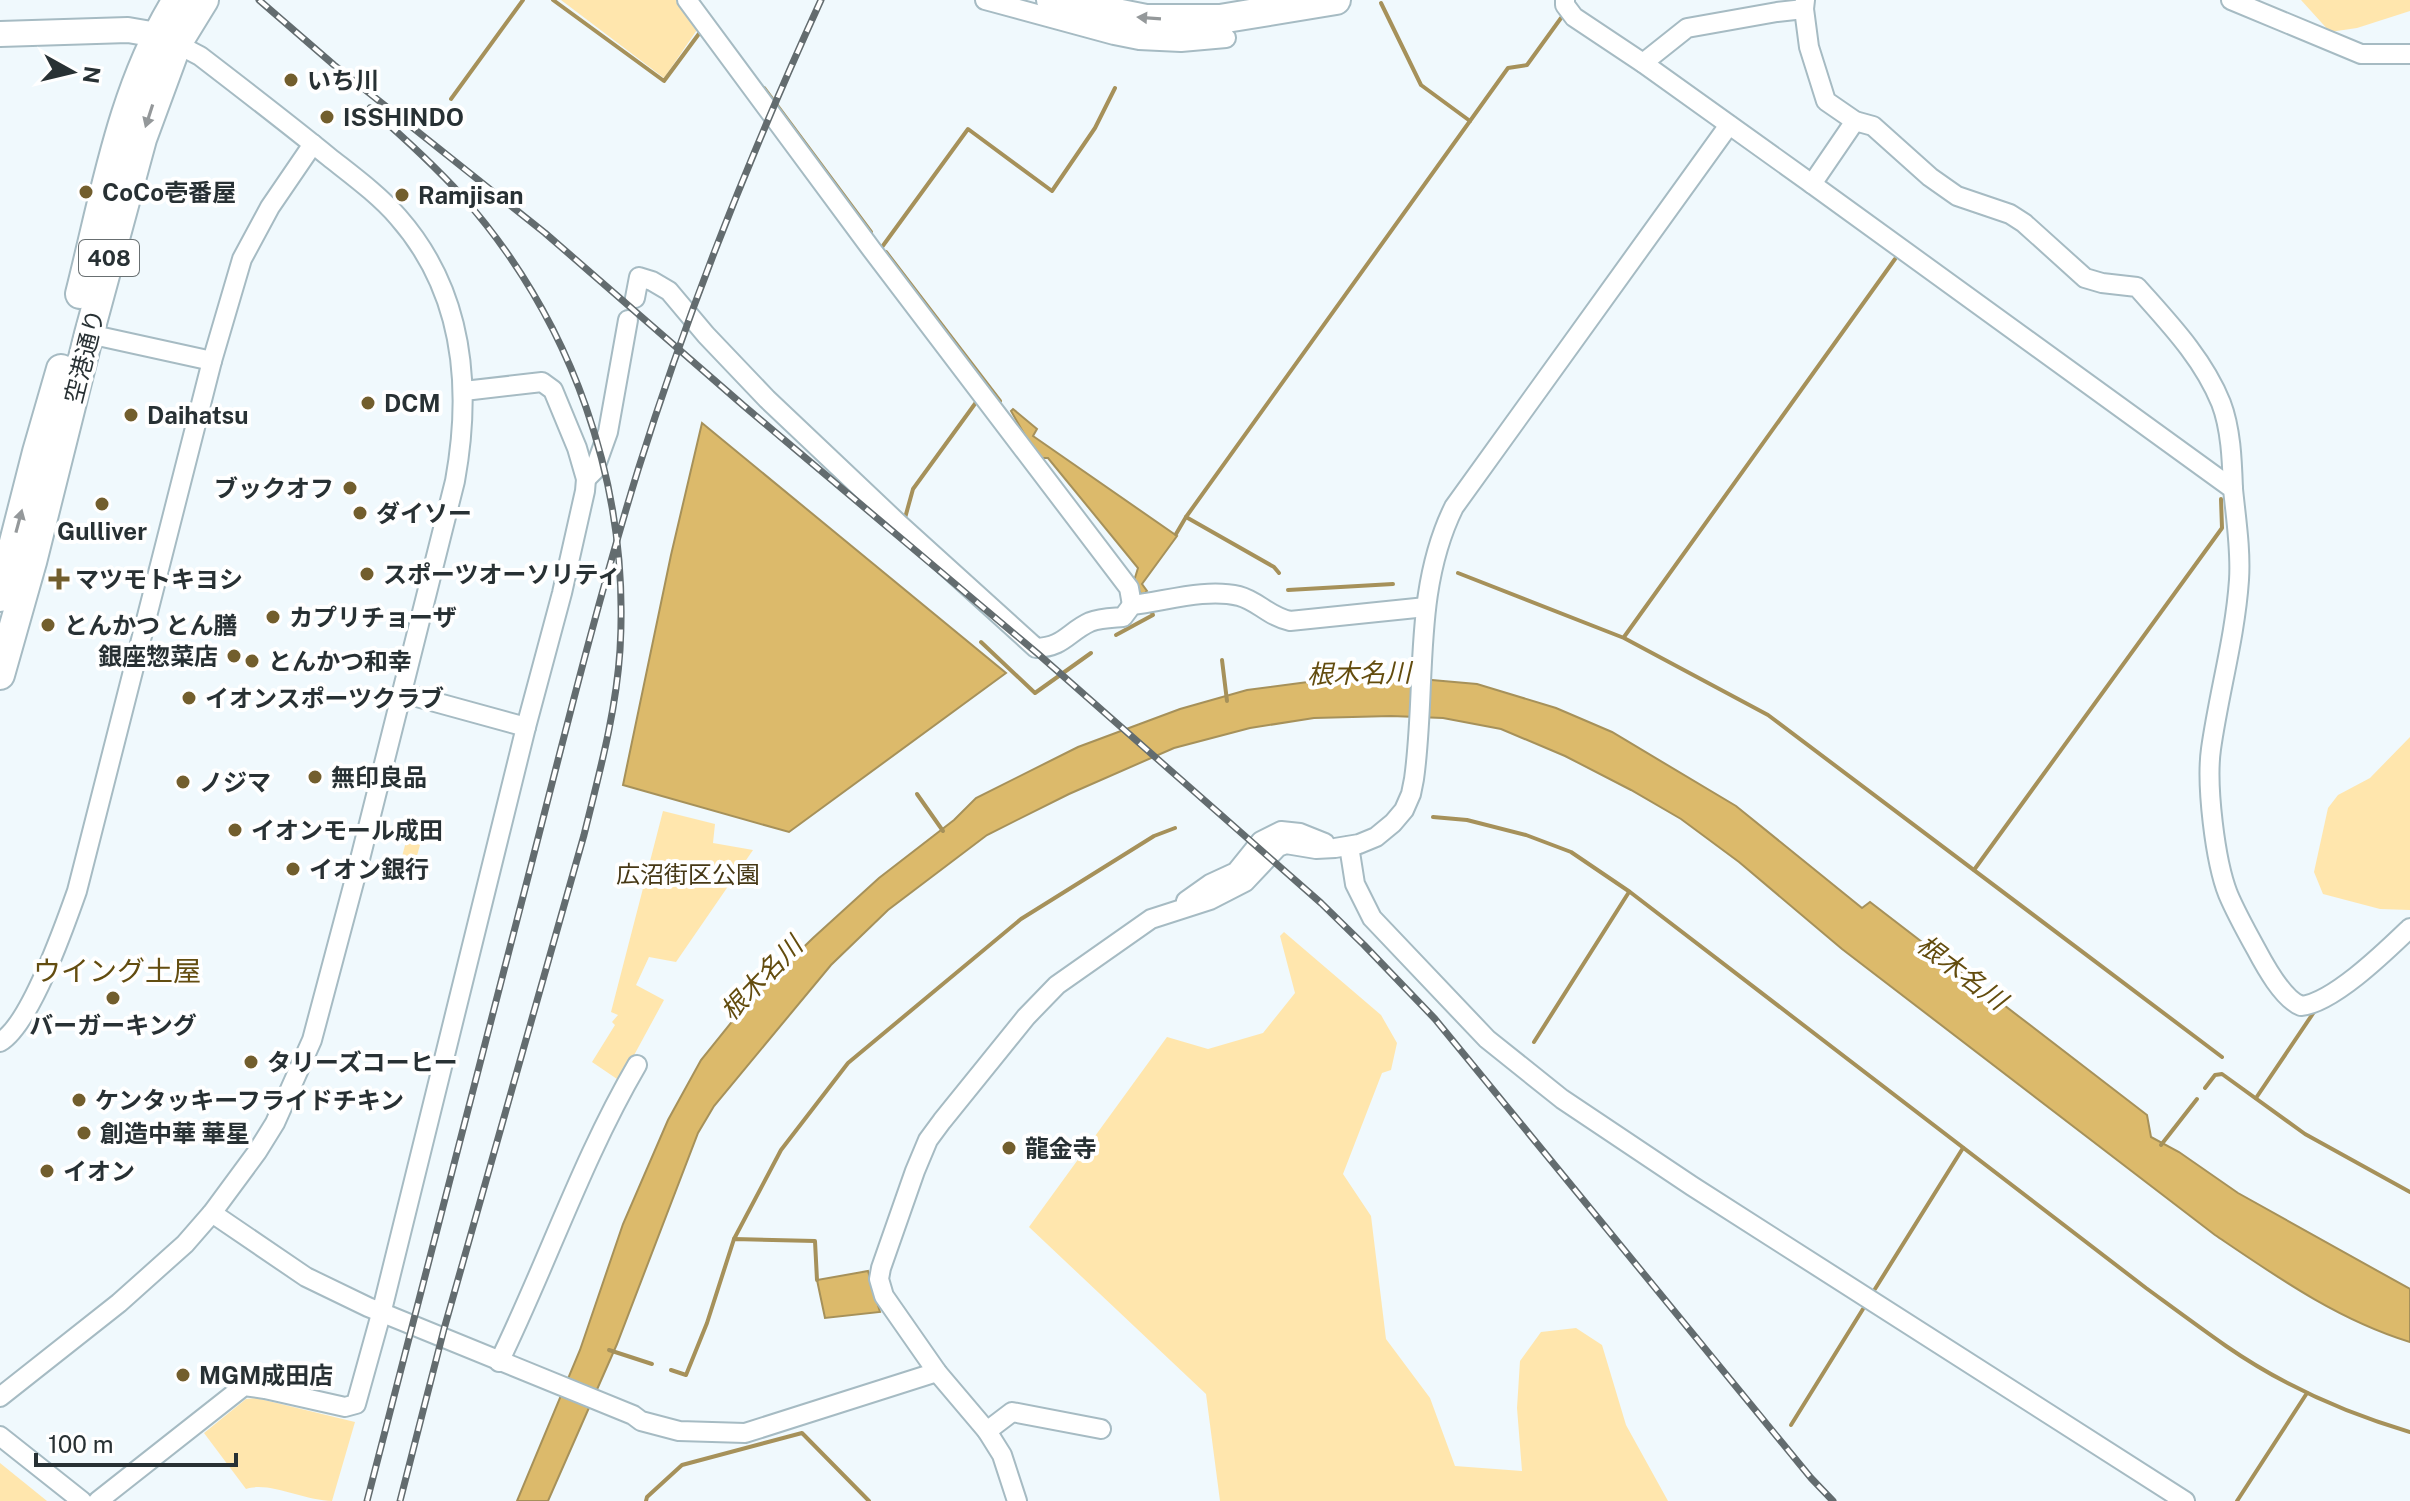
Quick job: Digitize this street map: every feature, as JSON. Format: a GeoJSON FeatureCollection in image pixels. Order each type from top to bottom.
{"type":"FeatureCollection","features":[{"type":"Feature","properties":{"kind":"highway","name":"空港通り"},"geometry":{"type":"LineString","coordinates":[[7,589],[89,334],[177,0]]}},
{"type":"Feature","properties":{"kind":"highway","name":"空港通り"},"geometry":{"type":"LineString","coordinates":[[0,675],[7,589],[37,452],[64,360],[118,143],[142,70],[204,0]]}},
{"type":"Feature","properties":{"kind":"highway"},"geometry":{"type":"LineString","coordinates":[[1051,0],[1146,19],[1220,19],[1253,6]]}},
{"type":"Feature","properties":{"kind":"highway"},"geometry":{"type":"LineString","coordinates":[[1176,0],[1253,6],[1336,0]]}},
{"type":"Feature","properties":{"kind":"main road"},"geometry":{"type":"LineString","coordinates":[[0,34],[128,30],[167,39]]}},
{"type":"Feature","properties":{"kind":"street"},"geometry":{"type":"LineString","coordinates":[[687,0],[872,250],[1144,604]]}},
{"type":"Feature","properties":{"kind":"street"},"geometry":{"type":"LineString","coordinates":[[985,0],[1139,40],[1181,42],[1226,38]]}},
{"type":"Feature","properties":{"kind":"street"},"geometry":{"type":"LineString","coordinates":[[1565,0],[1574,17],[1812,184],[2233,489]]}},
{"type":"Feature","properties":{"kind":"street"},"geometry":{"type":"LineString","coordinates":[[2231,0],[2361,54],[2410,54]]}},
{"type":"Feature","properties":{"kind":"street"},"geometry":{"type":"LineString","coordinates":[[1643,63],[1678,32],[1687,28],[1805,4],[1809,47],[1826,101],[1855,121],[1873,126],[1930,177],[1957,196],[2010,214],[2024,223],[2085,278],[2137,287],[2196,357],[2221,402],[2228,427],[2240,577],[2209,774],[2213,821],[2227,892],[2264,963],[2291,1000],[2301,1006],[2329,996],[2410,928]]}},
{"type":"Feature","properties":{"kind":"street"},"geometry":{"type":"LineString","coordinates":[[0,1397],[119,1303],[185,1244],[257,1152],[297,1078],[312,1040],[402,693],[462,443],[464,391],[461,357],[451,312],[438,277],[413,235],[386,205],[313,144],[200,56],[167,39]]}},
{"type":"Feature","properties":{"kind":"street"},"geometry":{"type":"LineString","coordinates":[[1812,184],[1855,121]]}},
{"type":"Feature","properties":{"kind":"street"},"geometry":{"type":"LineString","coordinates":[[1017,1501],[1002,1455],[987,1431],[937,1372],[884,1296],[879,1279],[898,1217],[928,1140],[1026,1017],[1057,985],[1151,919],[1210,900],[1245,882],[1278,847],[1286,844],[1316,849],[1342,847],[1376,837],[1399,816],[1411,794],[1417,760],[1426,608],[1442,531],[1454,507],[1729,125]]}},
{"type":"Feature","properties":{"kind":"street"},"geometry":{"type":"LineString","coordinates":[[0,1042],[9,1035],[44,976],[77,891],[212,361],[242,259],[270,207],[313,144]]}},
{"type":"Feature","properties":{"kind":"street"},"geometry":{"type":"LineString","coordinates":[[635,298],[639,277],[669,291],[767,399],[1036,648],[1052,647],[1089,622],[1123,617],[1144,604],[1203,595],[1240,596],[1277,618],[1290,621],[1426,608]]}},
{"type":"Feature","properties":{"kind":"street"},"geometry":{"type":"LineString","coordinates":[[586,479],[594,471],[608,432],[628,320]]}},
{"type":"Feature","properties":{"kind":"street"},"geometry":{"type":"LineString","coordinates":[[89,334],[212,361]]}},
{"type":"Feature","properties":{"kind":"street"},"geometry":{"type":"LineString","coordinates":[[98,1501],[244,1386],[345,1407],[356,1404],[562,593],[586,479],[553,390],[542,382],[464,391]]}},
{"type":"Feature","properties":{"kind":"street"},"geometry":{"type":"LineString","coordinates":[[402,693],[526,727]]}},
{"type":"Feature","properties":{"kind":"street"},"geometry":{"type":"LineString","coordinates":[[1342,847],[1355,884],[1372,918],[1487,1039],[1562,1099],[2185,1501]]}},
{"type":"Feature","properties":{"kind":"street"},"geometry":{"type":"LineString","coordinates":[[505,1364],[521,1317],[610,1110],[637,1065]]}},
{"type":"Feature","properties":{"kind":"street"},"geometry":{"type":"LineString","coordinates":[[212,1213],[306,1277],[381,1314],[633,1415],[641,1421],[679,1431],[745,1433],[937,1372]]}},
{"type":"Feature","properties":{"kind":"street"},"geometry":{"type":"LineString","coordinates":[[987,1431],[1012,1412],[1101,1429]]}},
{"type":"Feature","properties":{"kind":"street"},"geometry":{"type":"LineString","coordinates":[[0,1436],[82,1501]]}},
{"type":"Feature","properties":{"kind":"green space"},"geometry":{"type":"Polygon","coordinates":[[[561,0],[680,0],[699,27],[664,78],[561,0]]]}},
{"type":"Feature","properties":{"kind":"green space"},"geometry":{"type":"Polygon","coordinates":[[[2301,0],[2410,0],[2410,11],[2357,28],[2330,32],[2301,0]]]}},
{"type":"Feature","properties":{"kind":"green space"},"geometry":{"type":"Polygon","coordinates":[[[2410,737],[2410,910],[2380,909],[2323,894],[2314,872],[2328,808],[2338,795],[2370,778],[2410,737]]]}},
{"type":"Feature","properties":{"kind":"green space","name":"広沼街区公園"},"geometry":{"type":"Polygon","coordinates":[[[663,811],[715,824],[713,843],[753,850],[676,962],[649,957],[636,985],[664,1000],[620,1081],[592,1062],[618,1015],[611,1012],[663,811]]]}},
{"type":"Feature","properties":{"kind":"green space"},"geometry":{"type":"Polygon","coordinates":[[[412,820],[426,823],[412,874],[398,871],[412,820]]]}},
{"type":"Feature","properties":{"kind":"green space"},"geometry":{"type":"Polygon","coordinates":[[[1284,932],[1381,1015],[1397,1043],[1391,1070],[1382,1073],[1343,1174],[1371,1216],[1386,1339],[1430,1398],[1455,1466],[1522,1471],[1517,1408],[1520,1361],[1541,1332],[1576,1328],[1602,1345],[1626,1425],[1668,1501],[1220,1501],[1206,1394],[1029,1227],[1167,1037],[1208,1049],[1263,1033],[1295,993],[1280,936],[1284,932]]]}},
{"type":"Feature","properties":{"kind":"green space"},"geometry":{"type":"Polygon","coordinates":[[[256,1398],[355,1422],[332,1501],[276,1489],[246,1489],[204,1433],[246,1399],[256,1398]]]}},
{"type":"Feature","properties":{"kind":"green space"},"geometry":{"type":"Polygon","coordinates":[[[0,1463],[47,1501],[0,1501],[0,1463]]]}},
{"type":"Feature","properties":{"kind":"shaded area"},"geometry":{"type":"Polygon","coordinates":[[[1013,409],[1037,429],[1033,436],[1177,536],[1142,584],[1147,591],[1142,596],[1134,581],[1138,568],[1048,458],[1038,458],[1011,411],[1013,409]]]}},
{"type":"Feature","properties":{"kind":"shaded area"},"geometry":{"type":"Polygon","coordinates":[[[702,423],[1006,673],[789,832],[623,785],[702,423]]]}},
{"type":"Feature","properties":{"kind":"shaded area"},"geometry":{"type":"Polygon","coordinates":[[[1409,678],[1477,684],[1556,708],[1612,732],[1736,806],[1862,908],[1870,902],[2147,1115],[2151,1137],[2179,1152],[2238,1193],[2410,1289],[2410,1342],[2333,1310],[2215,1235],[1842,949],[1739,862],[1681,819],[1631,790],[1565,756],[1501,729],[1443,718],[1314,718],[1250,728],[1174,748],[1069,794],[987,835],[888,910],[831,965],[714,1106],[698,1133],[617,1344],[548,1501],[517,1501],[580,1350],[623,1224],[668,1120],[701,1060],[751,998],[813,938],[879,878],[954,820],[976,798],[1078,747],[1180,709],[1247,690],[1323,680],[1409,678]]]}},
{"type":"Feature","properties":{"kind":"shaded area"},"geometry":{"type":"Polygon","coordinates":[[[868,1271],[880,1312],[825,1318],[817,1280],[868,1271]]]}},
{"type":"Feature","properties":{"kind":"waterway"},"geometry":{"type":"LineString","coordinates":[[451,99],[523,0]]}},
{"type":"Feature","properties":{"kind":"waterway"},"geometry":{"type":"LineString","coordinates":[[553,0],[664,81],[701,31]]}},
{"type":"Feature","properties":{"kind":"waterway"},"geometry":{"type":"LineString","coordinates":[[1381,3],[1421,85],[1470,121]]}},
{"type":"Feature","properties":{"kind":"waterway"},"geometry":{"type":"LineString","coordinates":[[1176,534],[1508,68],[1527,65],[1561,18]]}},
{"type":"Feature","properties":{"kind":"waterway"},"geometry":{"type":"LineString","coordinates":[[764,88],[871,232]]}},
{"type":"Feature","properties":{"kind":"waterway"},"geometry":{"type":"LineString","coordinates":[[882,247],[968,129],[1052,191],[1095,128],[1115,88]]}},
{"type":"Feature","properties":{"kind":"waterway"},"geometry":{"type":"LineString","coordinates":[[886,252],[1000,401]]}},
{"type":"Feature","properties":{"kind":"waterway"},"geometry":{"type":"LineString","coordinates":[[1624,637],[1895,259]]}},
{"type":"Feature","properties":{"kind":"waterway"},"geometry":{"type":"LineString","coordinates":[[905,518],[913,489],[977,401]]}},
{"type":"Feature","properties":{"kind":"waterway"},"geometry":{"type":"LineString","coordinates":[[1974,870],[2222,528],[2221,499]]}},
{"type":"Feature","properties":{"kind":"waterway"},"geometry":{"type":"LineString","coordinates":[[1186,517],[1274,567],[1279,573]]}},
{"type":"Feature","properties":{"kind":"waterway"},"geometry":{"type":"LineString","coordinates":[[1458,573],[1624,638],[1768,715],[2222,1057]]}},
{"type":"Feature","properties":{"kind":"waterway"},"geometry":{"type":"LineString","coordinates":[[1288,590],[1393,584]]}},
{"type":"Feature","properties":{"kind":"waterway"},"geometry":{"type":"LineString","coordinates":[[1116,635],[1153,615],[1150,608]]}},
{"type":"Feature","properties":{"kind":"waterway"},"geometry":{"type":"LineString","coordinates":[[981,642],[1035,693],[1091,653]]}},
{"type":"Feature","properties":{"kind":"waterway"},"geometry":{"type":"LineString","coordinates":[[1222,660],[1227,701]]}},
{"type":"Feature","properties":{"kind":"waterway"},"geometry":{"type":"LineString","coordinates":[[917,794],[943,831]]}},
{"type":"Feature","properties":{"kind":"waterway"},"geometry":{"type":"LineString","coordinates":[[1433,817],[1467,820],[1526,835],[1571,852],[1630,892],[2226,1346],[2314,1396],[2410,1432]]}},
{"type":"Feature","properties":{"kind":"waterway"},"geometry":{"type":"LineString","coordinates":[[734,1239],[781,1150],[848,1063],[1021,919],[1154,836],[1175,828]]}},
{"type":"Feature","properties":{"kind":"waterway"},"geometry":{"type":"LineString","coordinates":[[1534,1042],[1629,892]]}},
{"type":"Feature","properties":{"kind":"waterway"},"geometry":{"type":"LineString","coordinates":[[2256,1098],[2314,1012]]}},
{"type":"Feature","properties":{"kind":"waterway"},"geometry":{"type":"LineString","coordinates":[[2205,1088],[2215,1075],[2222,1074],[2305,1134],[2410,1192]]}},
{"type":"Feature","properties":{"kind":"waterway"},"geometry":{"type":"LineString","coordinates":[[2161,1145],[2197,1099]]}},
{"type":"Feature","properties":{"kind":"waterway"},"geometry":{"type":"LineString","coordinates":[[1875,1289],[1963,1148]]}},
{"type":"Feature","properties":{"kind":"waterway"},"geometry":{"type":"LineString","coordinates":[[671,1370],[686,1375],[707,1323],[734,1239],[815,1241],[817,1280]]}},
{"type":"Feature","properties":{"kind":"waterway"},"geometry":{"type":"LineString","coordinates":[[1791,1425],[1863,1309]]}},
{"type":"Feature","properties":{"kind":"waterway"},"geometry":{"type":"LineString","coordinates":[[609,1350],[652,1364]]}},
{"type":"Feature","properties":{"kind":"waterway"},"geometry":{"type":"LineString","coordinates":[[2237,1501],[2307,1393]]}},
{"type":"Feature","properties":{"kind":"waterway"},"geometry":{"type":"LineString","coordinates":[[646,1501],[682,1465],[802,1433],[869,1501]]}},
{"type":"Feature","properties":{"kind":"railway"},"geometry":{"type":"LineString","coordinates":[[259,0],[334,65],[545,233],[1037,653],[1321,903],[1435,1019],[1833,1501]]}},
{"type":"Feature","properties":{"kind":"railway"},"geometry":{"type":"LineString","coordinates":[[367,1501],[575,695],[638,470],[722,232],[821,0]]}},
{"type":"Feature","properties":{"kind":"railway"},"geometry":{"type":"LineString","coordinates":[[370,108],[451,184],[501,244],[563,350],[586,407],[603,466],[615,526],[621,588],[618,674],[611,720],[584,835],[444,1329],[400,1501]]}},
{"type":"Feature","properties":{"kind":"place","name":"いち川"},"geometry":{"type":"Point","coordinates":[291,80]}},
{"type":"Feature","properties":{"kind":"place","name":"ISSHINDO"},"geometry":{"type":"Point","coordinates":[327,117]}},
{"type":"Feature","properties":{"kind":"place","name":"CoCo壱番屋"},"geometry":{"type":"Point","coordinates":[86,192]}},
{"type":"Feature","properties":{"kind":"place","name":"Ramjisan"},"geometry":{"type":"Point","coordinates":[402,195]}},
{"type":"Feature","properties":{"kind":"place","name":"DCM"},"geometry":{"type":"Point","coordinates":[368,403]}},
{"type":"Feature","properties":{"kind":"place","name":"Daihatsu"},"geometry":{"type":"Point","coordinates":[131,415]}},
{"type":"Feature","properties":{"kind":"place","name":"ブックオフ"},"geometry":{"type":"Point","coordinates":[350,488]}},
{"type":"Feature","properties":{"kind":"place","name":"Gulliver"},"geometry":{"type":"Point","coordinates":[102,504]}},
{"type":"Feature","properties":{"kind":"place","name":"ダイソー"},"geometry":{"type":"Point","coordinates":[360,513]}},
{"type":"Feature","properties":{"kind":"place","name":"スポーツオーソリティ"},"geometry":{"type":"Point","coordinates":[367,574]}},
{"type":"Feature","properties":{"kind":"place","name":"マツモトキヨシ"},"geometry":{"type":"Point","coordinates":[59,579]}},
{"type":"Feature","properties":{"kind":"place","name":"カプリチョーザ"},"geometry":{"type":"Point","coordinates":[273,617]}},
{"type":"Feature","properties":{"kind":"place","name":"とんかつ とん膳"},"geometry":{"type":"Point","coordinates":[48,625]}},
{"type":"Feature","properties":{"kind":"place","name":"銀座惣菜店"},"geometry":{"type":"Point","coordinates":[234,656]}},
{"type":"Feature","properties":{"kind":"place","name":"とんかつ和幸"},"geometry":{"type":"Point","coordinates":[252,661]}},
{"type":"Feature","properties":{"kind":"place","name":"イオンスポーツクラブ"},"geometry":{"type":"Point","coordinates":[189,698]}},
{"type":"Feature","properties":{"kind":"place","name":"無印良品"},"geometry":{"type":"Point","coordinates":[315,777]}},
{"type":"Feature","properties":{"kind":"place","name":"ノジマ"},"geometry":{"type":"Point","coordinates":[183,782]}},
{"type":"Feature","properties":{"kind":"place","name":"イオンモール成田"},"geometry":{"type":"Point","coordinates":[235,830]}},
{"type":"Feature","properties":{"kind":"place","name":"イオン銀行"},"geometry":{"type":"Point","coordinates":[293,869]}},
{"type":"Feature","properties":{"kind":"place","name":"バーガーキング"},"geometry":{"type":"Point","coordinates":[113,998]}},
{"type":"Feature","properties":{"kind":"place","name":"タリーズコーヒー"},"geometry":{"type":"Point","coordinates":[251,1062]}},
{"type":"Feature","properties":{"kind":"place","name":"ケンタッキーフライドチキン"},"geometry":{"type":"Point","coordinates":[79,1100]}},
{"type":"Feature","properties":{"kind":"place","name":"創造中華 華星"},"geometry":{"type":"Point","coordinates":[84,1133]}},
{"type":"Feature","properties":{"kind":"place","name":"龍金寺"},"geometry":{"type":"Point","coordinates":[1009,1148]}},
{"type":"Feature","properties":{"kind":"place","name":"イオン"},"geometry":{"type":"Point","coordinates":[47,1171]}},
{"type":"Feature","properties":{"kind":"place","name":"MGM成田店"},"geometry":{"type":"Point","coordinates":[183,1375]}},
{"type":"Feature","properties":{"kind":"district","name":"ウイング土屋"},"geometry":{"type":"Point","coordinates":[117,970]}},
{"type":"Feature","properties":{"kind":"water label","name":"根木名川"},"geometry":{"type":"Point","coordinates":[1359,673]}},
{"type":"Feature","properties":{"kind":"water label","name":"根木名川"},"geometry":{"type":"Point","coordinates":[1962,972]}},
{"type":"Feature","properties":{"kind":"water label","name":"根木名川"},"geometry":{"type":"Point","coordinates":[761,978]}}]}
